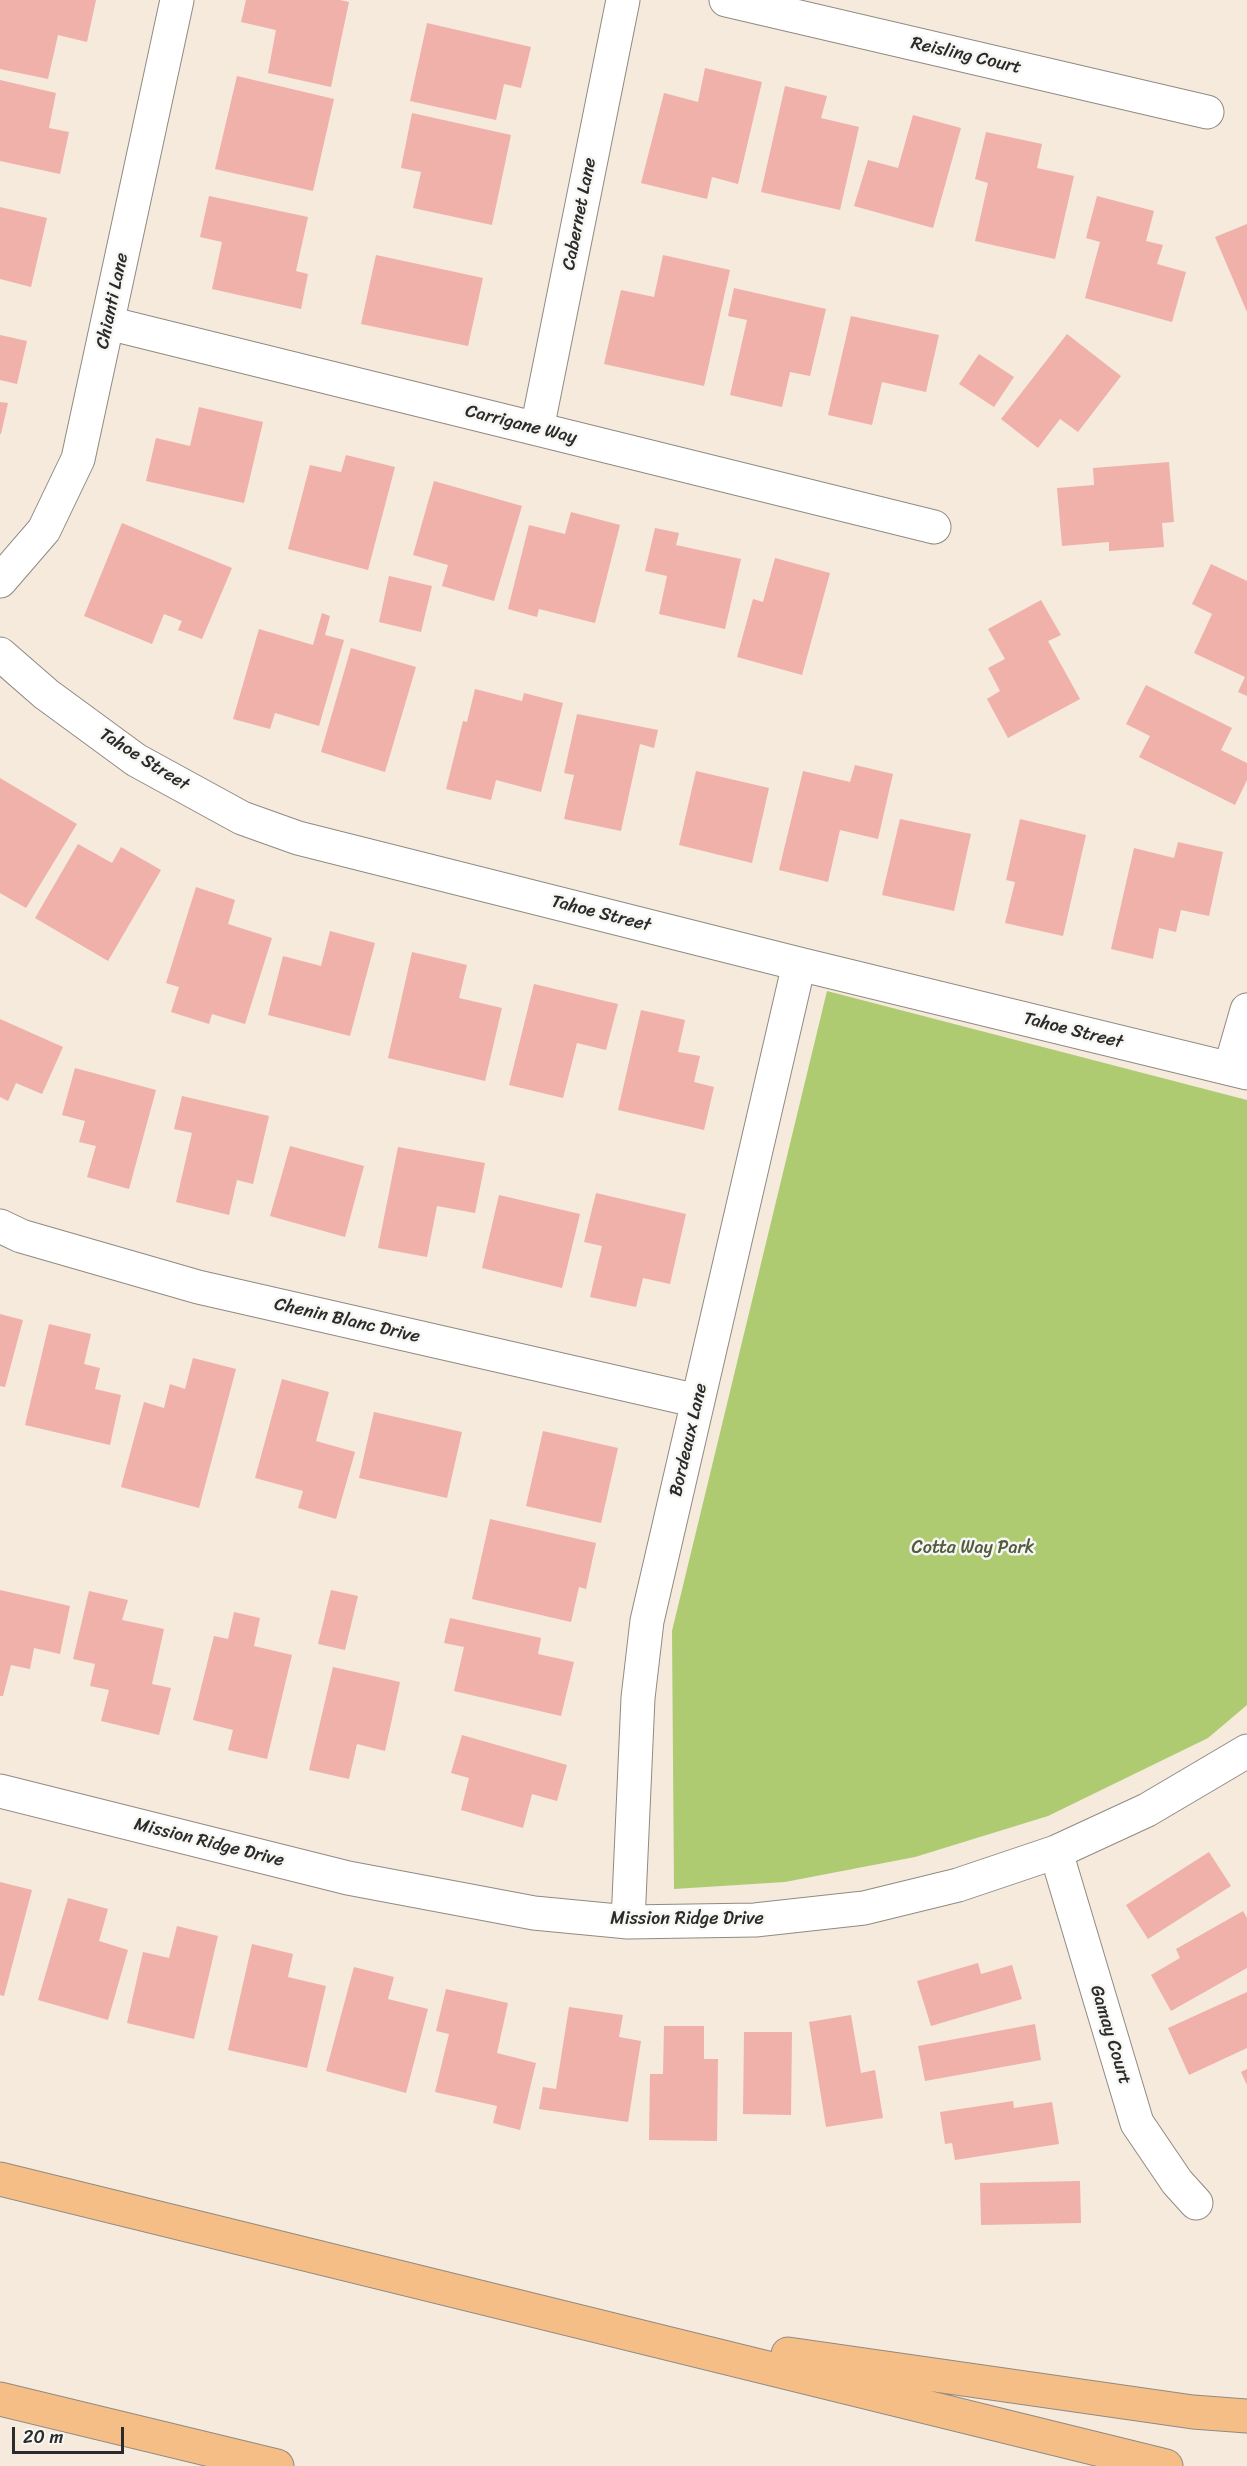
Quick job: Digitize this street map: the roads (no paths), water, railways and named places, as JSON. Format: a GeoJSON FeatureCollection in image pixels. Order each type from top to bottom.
{"type":"FeatureCollection","features":[{"type":"Feature","properties":{"kind":"highway"},"geometry":{"type":"LineString","coordinates":[[0,2179],[1166,2466]]}},
{"type":"Feature","properties":{"kind":"highway"},"geometry":{"type":"LineString","coordinates":[[611,2329],[1193,2412],[1247,2416]]}},
{"type":"Feature","properties":{"kind":"highway"},"geometry":{"type":"LineString","coordinates":[[0,2399],[277,2466]]}},
{"type":"Feature","properties":{"kind":"street","name":"Chianti Lane"},"geometry":{"type":"LineString","coordinates":[[0,581],[44,530],[78,459],[177,0]]}},
{"type":"Feature","properties":{"kind":"street","name":"Cabernet Lane"},"geometry":{"type":"LineString","coordinates":[[537,429],[623,0]]}},
{"type":"Feature","properties":{"kind":"street","name":"Reisling Court"},"geometry":{"type":"LineString","coordinates":[[726,0],[1207,112]]}},
{"type":"Feature","properties":{"kind":"street","name":"Carrigane Way"},"geometry":{"type":"LineString","coordinates":[[108,323],[934,527]]}},
{"type":"Feature","properties":{"kind":"street","name":"Tahoe Street"},"geometry":{"type":"LineString","coordinates":[[0,654],[46,694],[136,760],[242,818],[298,838],[1238,1071]]}},
{"type":"Feature","properties":{"kind":"street","name":"Bordeaux Lane"},"geometry":{"type":"LineString","coordinates":[[628,1922],[638,1698],[647,1621],[799,964]]}},
{"type":"Feature","properties":{"kind":"street"},"geometry":{"type":"LineString","coordinates":[[1238,1071],[1247,1010]]}},
{"type":"Feature","properties":{"kind":"street","name":"Chenin Blanc Drive"},"geometry":{"type":"LineString","coordinates":[[0,1226],[21,1236],[198,1287],[698,1401]]}},
{"type":"Feature","properties":{"kind":"street","name":"Mission Ridge Drive"},"geometry":{"type":"LineString","coordinates":[[0,1791],[348,1878],[534,1912],[628,1922],[755,1920],[864,1908],[958,1885],[1056,1852],[1147,1810],[1247,1751]]}},
{"type":"Feature","properties":{"kind":"street","name":"Gamay Court"},"geometry":{"type":"LineString","coordinates":[[1056,1852],[1137,2123],[1177,2182],[1196,2203]]}},
{"type":"Feature","properties":{"kind":"park label","name":"Cotta Way Park"},"geometry":{"type":"Point","coordinates":[973,1548]}}]}
